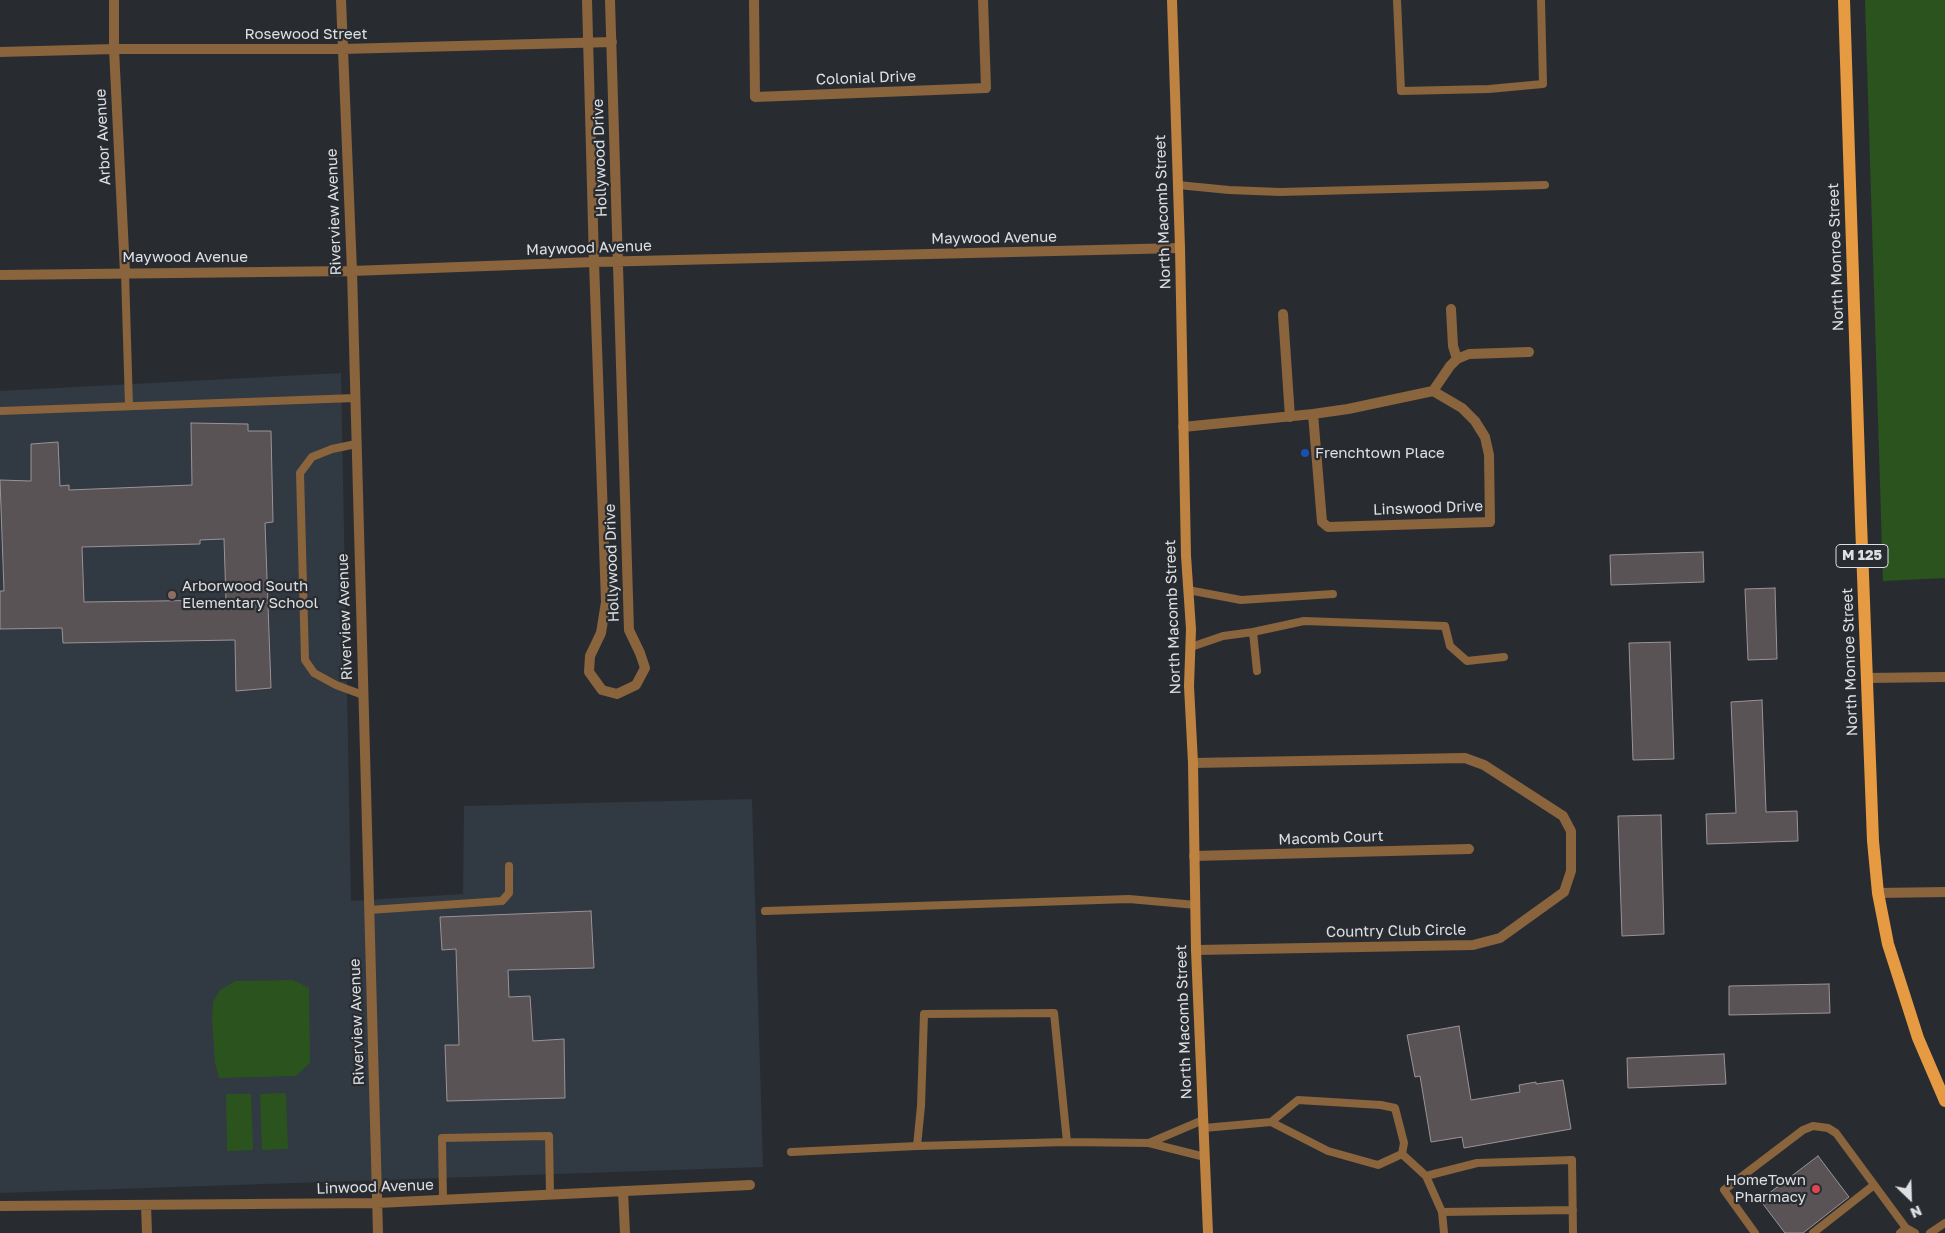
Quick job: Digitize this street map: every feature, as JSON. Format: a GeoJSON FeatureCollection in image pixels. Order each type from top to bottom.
{"type":"FeatureCollection","features":[{"type":"Feature","properties":{"kind":"main road","name":"North Monroe Street"},"geometry":{"type":"LineString","coordinates":[[1844,0],[1873,841],[1878,893],[1888,944],[1918,1038],[1945,1101]]}},
{"type":"Feature","properties":{"kind":"street","name":"Arbor Avenue"},"geometry":{"type":"LineString","coordinates":[[114,0],[114,49],[125,273]]}},
{"type":"Feature","properties":{"kind":"street","name":"Riverview Avenue"},"geometry":{"type":"LineString","coordinates":[[340,0],[352,271],[378,1233]]}},
{"type":"Feature","properties":{"kind":"street","name":"Hollywood Drive"},"geometry":{"type":"LineString","coordinates":[[588,0],[594,262],[606,602],[601,633],[590,656],[589,672],[602,690],[617,694],[636,685],[645,668],[629,630],[610,0]]}},
{"type":"Feature","properties":{"kind":"street","name":"Colonial Drive"},"geometry":{"type":"LineString","coordinates":[[754,0],[755,97],[986,88],[982,0]]}},
{"type":"Feature","properties":{"kind":"street","name":"North Macomb Street"},"geometry":{"type":"LineString","coordinates":[[1172,0],[1180,248],[1186,556],[1191,646],[1189,686],[1193,763],[1196,950],[1208,1233]]}},
{"type":"Feature","properties":{"kind":"street","name":"Rosewood Street"},"geometry":{"type":"LineString","coordinates":[[0,52],[114,49],[342,49],[612,42]]}},
{"type":"Feature","properties":{"kind":"street","name":"Maywood Avenue"},"geometry":{"type":"LineString","coordinates":[[0,275],[352,271],[594,262],[1180,248]]}},
{"type":"Feature","properties":{"kind":"street"},"geometry":{"type":"LineString","coordinates":[[1451,308],[1453,346],[1457,359]]}},
{"type":"Feature","properties":{"kind":"street"},"geometry":{"type":"LineString","coordinates":[[1283,314],[1290,417]]}},
{"type":"Feature","properties":{"kind":"street"},"geometry":{"type":"LineString","coordinates":[[1183,427],[1290,417],[1348,409],[1432,391],[1457,359],[1469,354],[1529,352]]}},
{"type":"Feature","properties":{"kind":"street","name":"Linswood Drive"},"geometry":{"type":"LineString","coordinates":[[1313,414],[1322,522],[1328,527],[1490,522],[1489,455],[1485,437],[1475,421],[1462,408],[1432,391]]}},
{"type":"Feature","properties":{"kind":"street"},"geometry":{"type":"LineString","coordinates":[[1866,678],[1945,677]]}},
{"type":"Feature","properties":{"kind":"street","name":"Country Club Circle"},"geometry":{"type":"LineString","coordinates":[[1193,763],[1465,758],[1484,765],[1563,816],[1570,831],[1572,849],[1571,871],[1564,892],[1500,938],[1473,945],[1196,950]]}},
{"type":"Feature","properties":{"kind":"street","name":"Macomb Court"},"geometry":{"type":"LineString","coordinates":[[1194,856],[1469,849]]}},
{"type":"Feature","properties":{"kind":"street"},"geometry":{"type":"LineString","coordinates":[[1878,893],[1945,892]]}},
{"type":"Feature","properties":{"kind":"street","name":"Linwood Avenue"},"geometry":{"type":"LineString","coordinates":[[0,1206],[377,1203],[750,1185]]}},
{"type":"Feature","properties":{"kind":"street"},"geometry":{"type":"LineString","coordinates":[[623,1191],[625,1233]]}},
{"type":"Feature","properties":{"kind":"street"},"geometry":{"type":"LineString","coordinates":[[146,1205],[147,1233]]}},
{"type":"Feature","properties":{"kind":"lane"},"geometry":{"type":"LineString","coordinates":[[1397,0],[1401,91],[1489,89],[1543,84],[1540,0]]}},
{"type":"Feature","properties":{"kind":"lane"},"geometry":{"type":"LineString","coordinates":[[1178,185],[1280,192],[1546,185]]}},
{"type":"Feature","properties":{"kind":"lane"},"geometry":{"type":"LineString","coordinates":[[125,273],[129,406]]}},
{"type":"Feature","properties":{"kind":"lane"},"geometry":{"type":"LineString","coordinates":[[0,411],[354,398]]}},
{"type":"Feature","properties":{"kind":"lane"},"geometry":{"type":"LineString","coordinates":[[356,444],[332,449],[312,457],[300,473],[305,660],[314,672],[336,685],[362,695]]}},
{"type":"Feature","properties":{"kind":"lane"},"geometry":{"type":"LineString","coordinates":[[1188,590],[1241,600],[1333,594]]}},
{"type":"Feature","properties":{"kind":"lane"},"geometry":{"type":"LineString","coordinates":[[1191,646],[1223,636],[1253,632],[1304,621],[1445,626],[1450,646],[1467,661],[1504,656]]}},
{"type":"Feature","properties":{"kind":"lane"},"geometry":{"type":"LineString","coordinates":[[1253,632],[1257,671]]}},
{"type":"Feature","properties":{"kind":"lane"},"geometry":{"type":"LineString","coordinates":[[368,910],[502,901],[509,893],[509,866]]}},
{"type":"Feature","properties":{"kind":"lane"},"geometry":{"type":"LineString","coordinates":[[765,911],[1129,899],[1196,905]]}},
{"type":"Feature","properties":{"kind":"lane"},"geometry":{"type":"LineString","coordinates":[[917,1146],[921,1106],[924,1014],[1054,1013],[1067,1142]]}},
{"type":"Feature","properties":{"kind":"lane"},"geometry":{"type":"LineString","coordinates":[[1271,1122],[1298,1100],[1381,1105],[1394,1108],[1404,1143],[1402,1154]]}},
{"type":"Feature","properties":{"kind":"lane"},"geometry":{"type":"LineString","coordinates":[[1149,1143],[1203,1124],[1271,1122],[1328,1151],[1378,1165],[1402,1154]]}},
{"type":"Feature","properties":{"kind":"lane"},"geometry":{"type":"LineString","coordinates":[[1755,1233],[1724,1190],[1803,1130],[1813,1126],[1828,1128],[1836,1133],[1874,1185],[1903,1230],[1915,1233]]}},
{"type":"Feature","properties":{"kind":"lane"},"geometry":{"type":"LineString","coordinates":[[443,1200],[442,1138],[549,1136],[550,1194]]}},
{"type":"Feature","properties":{"kind":"lane"},"geometry":{"type":"LineString","coordinates":[[791,1152],[1067,1142],[1149,1143],[1206,1157]]}},
{"type":"Feature","properties":{"kind":"lane"},"geometry":{"type":"LineString","coordinates":[[1402,1154],[1426,1176],[1442,1212],[1444,1233]]}},
{"type":"Feature","properties":{"kind":"lane"},"geometry":{"type":"LineString","coordinates":[[1426,1176],[1477,1163],[1572,1160],[1573,1233]]}},
{"type":"Feature","properties":{"kind":"lane"},"geometry":{"type":"LineString","coordinates":[[1813,1233],[1874,1185]]}},
{"type":"Feature","properties":{"kind":"lane"},"geometry":{"type":"LineString","coordinates":[[1442,1212],[1573,1210]]}},
{"type":"Feature","properties":{"kind":"lane"},"geometry":{"type":"LineString","coordinates":[[1930,1233],[1945,1223]]}},
{"type":"Feature","properties":{"kind":"shaded area","name":"Arborwood South Elementary School"},"geometry":{"type":"Polygon","coordinates":[[[341,373],[351,901],[463,894],[464,806],[752,799],[763,1167],[0,1193],[0,391],[341,373]]]}},
{"type":"Feature","properties":{"kind":"green space"},"geometry":{"type":"Polygon","coordinates":[[[1865,0],[1945,0],[1945,578],[1883,581],[1865,0]]]}},
{"type":"Feature","properties":{"kind":"green space"},"geometry":{"type":"Polygon","coordinates":[[[293,980],[309,988],[310,1063],[296,1076],[219,1078],[215,1063],[212,1019],[213,1002],[220,990],[235,981],[293,980]]]}},
{"type":"Feature","properties":{"kind":"green space"},"geometry":{"type":"Polygon","coordinates":[[[286,1093],[288,1149],[262,1150],[260,1094],[286,1093]]]}},
{"type":"Feature","properties":{"kind":"green space"},"geometry":{"type":"Polygon","coordinates":[[[226,1094],[251,1094],[253,1150],[227,1151],[226,1094]]]}},
{"type":"Feature","properties":{"kind":"building"},"geometry":{"type":"Polygon","coordinates":[[[191,423],[248,424],[248,431],[271,431],[273,522],[265,523],[271,688],[236,691],[235,640],[63,643],[62,628],[0,629],[0,591],[4,591],[0,480],[31,481],[31,444],[58,442],[60,486],[69,485],[69,490],[192,485],[191,423]],[[224,539],[200,540],[200,544],[82,547],[84,602],[226,600],[224,539]]]}},
{"type":"Feature","properties":{"kind":"building"},"geometry":{"type":"Polygon","coordinates":[[[1703,552],[1704,582],[1611,585],[1610,555],[1703,552]]]}},
{"type":"Feature","properties":{"kind":"building"},"geometry":{"type":"Polygon","coordinates":[[[1775,588],[1777,659],[1748,660],[1745,589],[1775,588]]]}},
{"type":"Feature","properties":{"kind":"building"},"geometry":{"type":"Polygon","coordinates":[[[1670,642],[1674,759],[1633,760],[1629,643],[1670,642]]]}},
{"type":"Feature","properties":{"kind":"building"},"geometry":{"type":"Polygon","coordinates":[[[1762,700],[1766,812],[1797,811],[1798,841],[1707,844],[1706,814],[1736,813],[1731,702],[1762,700]]]}},
{"type":"Feature","properties":{"kind":"building"},"geometry":{"type":"Polygon","coordinates":[[[1661,815],[1664,934],[1622,936],[1618,816],[1661,815]]]}},
{"type":"Feature","properties":{"kind":"building"},"geometry":{"type":"Polygon","coordinates":[[[591,911],[594,968],[508,970],[509,997],[530,996],[533,1041],[564,1039],[565,1098],[447,1101],[445,1045],[459,1045],[456,949],[442,950],[440,917],[591,911]]]}},
{"type":"Feature","properties":{"kind":"building"},"geometry":{"type":"Polygon","coordinates":[[[1829,984],[1830,1013],[1729,1015],[1729,986],[1829,984]]]}},
{"type":"Feature","properties":{"kind":"building"},"geometry":{"type":"Polygon","coordinates":[[[1459,1026],[1471,1100],[1520,1092],[1519,1085],[1563,1080],[1571,1129],[1464,1148],[1462,1137],[1431,1142],[1420,1076],[1415,1077],[1407,1035],[1459,1026]]]}},
{"type":"Feature","properties":{"kind":"building"},"geometry":{"type":"Polygon","coordinates":[[[1724,1054],[1726,1084],[1628,1088],[1627,1058],[1724,1054]]]}},
{"type":"Feature","properties":{"kind":"building"},"geometry":{"type":"Polygon","coordinates":[[[1818,1156],[1849,1197],[1803,1233],[1785,1233],[1760,1200],[1818,1156]]]}},
{"type":"Feature","properties":{"kind":"place","name":"Frenchtown Place"},"geometry":{"type":"Point","coordinates":[1305,453]}},
{"type":"Feature","properties":{"kind":"place","name":"Arborwood South Elementary School"},"geometry":{"type":"Point","coordinates":[172,595]}},
{"type":"Feature","properties":{"kind":"place","name":"HomeTown Pharmacy"},"geometry":{"type":"Point","coordinates":[1816,1189]}}]}
